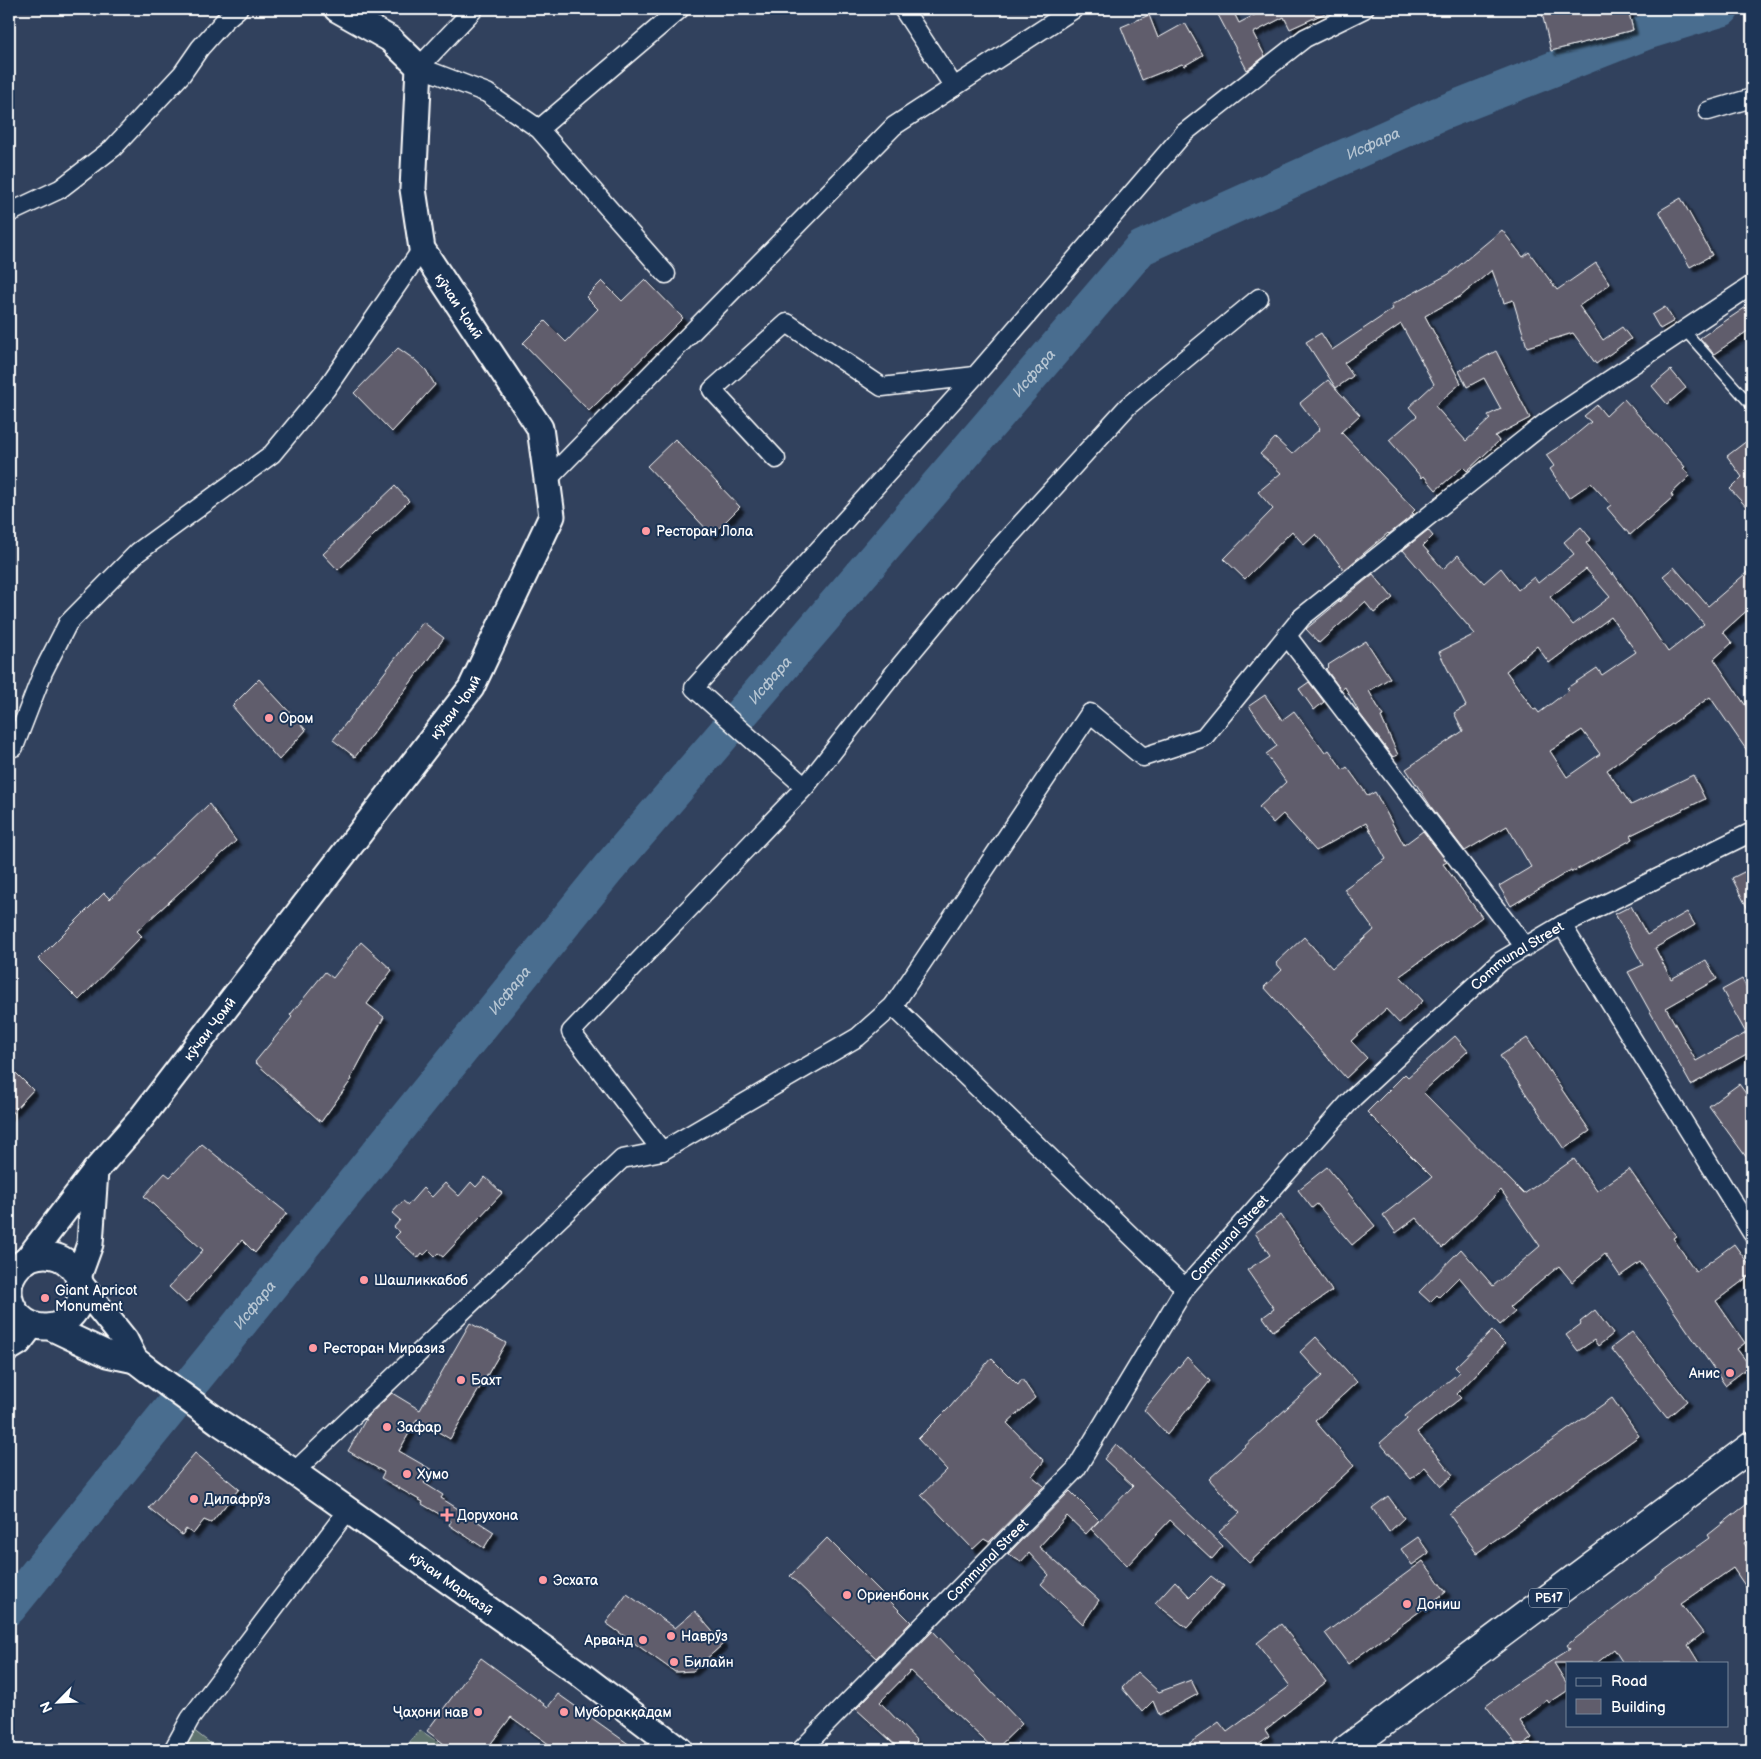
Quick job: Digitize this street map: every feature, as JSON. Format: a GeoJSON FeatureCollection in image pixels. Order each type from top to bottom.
{"type":"FeatureCollection","features":[{"type":"Feature","properties":{"kind":"main road"},"geometry":{"type":"LineString","coordinates":[[336,9],[390,39],[419,67]]}},
{"type":"Feature","properties":{"kind":"main road","name":"кӯчаи Ҷомӣ"},"geometry":{"type":"LineString","coordinates":[[26,1261],[95,1171],[145,1113],[471,688],[552,516],[540,428],[422,249],[413,189],[419,67]]}},
{"type":"Feature","properties":{"kind":"main road"},"geometry":{"type":"LineString","coordinates":[[9,1348],[41,1326],[61,1324],[77,1308],[80,1297],[79,1281],[90,1244],[95,1171]]}},
{"type":"Feature","properties":{"kind":"main road"},"geometry":{"type":"LineString","coordinates":[[37,1256],[60,1258],[70,1264],[79,1281],[142,1365],[106,1354],[23,1320],[15,1312],[9,1292],[10,1282],[19,1266],[37,1256]]}},
{"type":"Feature","properties":{"kind":"main road","name":"кӯчаи Марказӣ"},"geometry":{"type":"LineString","coordinates":[[142,1365],[219,1422],[294,1472],[580,1674],[680,1750]]}},
{"type":"Feature","properties":{"kind":"main road","name":"РБ17"},"geometry":{"type":"LineString","coordinates":[[1346,1750],[1752,1446]]}},
{"type":"Feature","properties":{"kind":"street"},"geometry":{"type":"LineString","coordinates":[[9,213],[60,189],[113,148],[182,74],[200,48],[225,20],[238,9]]}},
{"type":"Feature","properties":{"kind":"street"},"geometry":{"type":"LineString","coordinates":[[474,9],[419,67],[487,93],[539,129],[666,274]]}},
{"type":"Feature","properties":{"kind":"street"},"geometry":{"type":"LineString","coordinates":[[539,129],[680,9]]}},
{"type":"Feature","properties":{"kind":"street"},"geometry":{"type":"LineString","coordinates":[[903,9],[954,87]]}},
{"type":"Feature","properties":{"kind":"street"},"geometry":{"type":"LineString","coordinates":[[547,480],[894,126],[1074,9]]}},
{"type":"Feature","properties":{"kind":"street"},"geometry":{"type":"LineString","coordinates":[[805,787],[694,688],[975,376],[1184,133],[1304,38],[1364,9]]}},
{"type":"Feature","properties":{"kind":"street"},"geometry":{"type":"LineString","coordinates":[[1708,111],[1752,98]]}},
{"type":"Feature","properties":{"kind":"street"},"geometry":{"type":"LineString","coordinates":[[9,743],[14,747],[43,672],[68,623],[138,552],[272,454],[326,390],[422,249]]}},
{"type":"Feature","properties":{"kind":"street"},"geometry":{"type":"LineString","coordinates":[[294,1472],[622,1160],[662,1152],[858,1037],[893,1006],[1090,713],[1143,757],[1204,738],[1302,617],[1545,424],[1752,285]]}},
{"type":"Feature","properties":{"kind":"street"},"geometry":{"type":"LineString","coordinates":[[662,1152],[571,1032],[805,787],[895,672],[988,560],[1128,406],[1259,298]]}},
{"type":"Feature","properties":{"kind":"street"},"geometry":{"type":"LineString","coordinates":[[776,458],[712,390],[787,323],[882,387],[975,376]]}},
{"type":"Feature","properties":{"kind":"street"},"geometry":{"type":"LineString","coordinates":[[1286,636],[1525,947]]}},
{"type":"Feature","properties":{"kind":"street","name":"Communal Street"},"geometry":{"type":"LineString","coordinates":[[801,1750],[1076,1469],[1185,1288],[1353,1098],[1501,961],[1562,925],[1752,832]]}},
{"type":"Feature","properties":{"kind":"street"},"geometry":{"type":"LineString","coordinates":[[1562,925],[1752,1233]]}},
{"type":"Feature","properties":{"kind":"street"},"geometry":{"type":"LineString","coordinates":[[893,1006],[1185,1288]]}},
{"type":"Feature","properties":{"kind":"street"},"geometry":{"type":"LineString","coordinates":[[173,1750],[190,1719],[348,1510]]}},
{"type":"Feature","properties":{"kind":"lane"},"geometry":{"type":"LineString","coordinates":[[1685,331],[1752,406]]}},
{"type":"Feature","properties":{"kind":"green space"},"geometry":{"type":"Polygon","coordinates":[[[184,1723],[219,1750],[171,1750],[184,1723]]]}},
{"type":"Feature","properties":{"kind":"green space"},"geometry":{"type":"Polygon","coordinates":[[[420,1730],[450,1750],[403,1750],[420,1730]]]}},
{"type":"Feature","properties":{"kind":"building"},"geometry":{"type":"Polygon","coordinates":[[[1215,9],[1232,9],[1239,23],[1266,9],[1334,9],[1290,29],[1284,17],[1253,33],[1265,56],[1247,70],[1215,9]]]}},
{"type":"Feature","properties":{"kind":"building"},"geometry":{"type":"Polygon","coordinates":[[[1541,9],[1628,9],[1633,30],[1551,51],[1541,9]]]}},
{"type":"Feature","properties":{"kind":"building"},"geometry":{"type":"Polygon","coordinates":[[[1149,15],[1158,38],[1185,23],[1203,55],[1184,66],[1182,64],[1142,80],[1121,27],[1149,15]]]}},
{"type":"Feature","properties":{"kind":"building"},"geometry":{"type":"Polygon","coordinates":[[[1681,198],[1712,255],[1690,267],[1659,211],[1681,198]]]}},
{"type":"Feature","properties":{"kind":"building"},"geometry":{"type":"Polygon","coordinates":[[[1502,230],[1523,257],[1529,252],[1557,290],[1596,263],[1610,284],[1579,306],[1603,340],[1622,327],[1631,339],[1596,364],[1573,333],[1527,347],[1513,300],[1504,303],[1492,270],[1461,296],[1425,316],[1461,383],[1435,406],[1466,441],[1490,419],[1488,415],[1501,409],[1484,378],[1467,387],[1459,371],[1496,351],[1530,418],[1495,436],[1499,441],[1467,471],[1463,467],[1436,490],[1424,476],[1422,478],[1389,440],[1417,416],[1409,407],[1434,384],[1401,324],[1344,363],[1353,376],[1336,388],[1306,342],[1321,333],[1332,350],[1393,309],[1391,305],[1449,274],[1502,230]]]}},
{"type":"Feature","properties":{"kind":"building"},"geometry":{"type":"Polygon","coordinates":[[[645,279],[683,318],[589,411],[523,343],[545,321],[566,342],[598,309],[586,297],[602,281],[622,301],[645,279]]]}},
{"type":"Feature","properties":{"kind":"building"},"geometry":{"type":"Polygon","coordinates":[[[1752,303],[1752,328],[1714,354],[1700,338],[1752,303]]]}},
{"type":"Feature","properties":{"kind":"building"},"geometry":{"type":"Polygon","coordinates":[[[1665,307],[1674,321],[1660,329],[1652,315],[1665,307]]]}},
{"type":"Feature","properties":{"kind":"building"},"geometry":{"type":"Polygon","coordinates":[[[398,348],[426,370],[435,385],[392,432],[354,393],[398,348]]]}},
{"type":"Feature","properties":{"kind":"building"},"geometry":{"type":"Polygon","coordinates":[[[1671,370],[1686,388],[1667,404],[1652,386],[1671,370]]]}},
{"type":"Feature","properties":{"kind":"building"},"geometry":{"type":"Polygon","coordinates":[[[1328,380],[1360,415],[1341,432],[1415,510],[1412,513],[1414,514],[1344,570],[1316,534],[1304,545],[1292,531],[1245,579],[1224,559],[1273,509],[1258,492],[1281,473],[1260,454],[1275,438],[1292,454],[1320,429],[1300,403],[1328,380]]]}},
{"type":"Feature","properties":{"kind":"building"},"geometry":{"type":"Polygon","coordinates":[[[1624,399],[1685,467],[1683,468],[1690,476],[1671,494],[1673,497],[1630,535],[1607,508],[1611,505],[1591,483],[1569,498],[1550,469],[1554,466],[1546,455],[1568,441],[1591,422],[1584,416],[1597,405],[1606,416],[1624,399]]]}},
{"type":"Feature","properties":{"kind":"building"},"geometry":{"type":"Polygon","coordinates":[[[1752,437],[1752,513],[1730,489],[1742,477],[1727,456],[1752,437]]]}},
{"type":"Feature","properties":{"kind":"building"},"geometry":{"type":"Polygon","coordinates":[[[675,439],[740,507],[712,535],[647,466],[675,439]]]}},
{"type":"Feature","properties":{"kind":"building"},"geometry":{"type":"Polygon","coordinates":[[[395,486],[409,501],[338,570],[323,554],[395,486]]]}},
{"type":"Feature","properties":{"kind":"building"},"geometry":{"type":"Polygon","coordinates":[[[1581,527],[1591,539],[1586,543],[1612,575],[1613,573],[1668,652],[1704,624],[1663,576],[1674,567],[1708,606],[1752,568],[1752,606],[1723,632],[1732,643],[1714,659],[1752,715],[1752,758],[1710,697],[1607,770],[1631,805],[1693,775],[1705,799],[1631,835],[1633,839],[1572,872],[1571,870],[1511,906],[1499,886],[1531,867],[1507,826],[1465,851],[1432,808],[1406,769],[1463,731],[1454,713],[1466,706],[1439,652],[1475,634],[1403,550],[1428,530],[1433,536],[1423,546],[1443,569],[1458,555],[1484,583],[1501,568],[1518,590],[1534,577],[1538,583],[1574,554],[1564,542],[1581,527]],[[1586,569],[1550,597],[1573,625],[1610,597],[1586,569]],[[1611,617],[1549,663],[1537,646],[1506,671],[1534,710],[1536,709],[1539,713],[1569,690],[1567,688],[1597,668],[1602,675],[1636,652],[1611,617]],[[1582,730],[1550,751],[1567,777],[1600,754],[1582,730]]]}},
{"type":"Feature","properties":{"kind":"building"},"geometry":{"type":"Polygon","coordinates":[[[1373,574],[1393,598],[1374,613],[1365,602],[1319,643],[1306,629],[1373,574]]]}},
{"type":"Feature","properties":{"kind":"building"},"geometry":{"type":"Polygon","coordinates":[[[423,622],[444,638],[355,757],[333,740],[423,622]]]}},
{"type":"Feature","properties":{"kind":"building"},"geometry":{"type":"Polygon","coordinates":[[[1366,641],[1390,678],[1369,691],[1383,716],[1381,717],[1398,755],[1393,757],[1360,714],[1345,687],[1341,690],[1326,669],[1328,665],[1366,641]]]}},
{"type":"Feature","properties":{"kind":"building","name":"Ором"},"geometry":{"type":"Polygon","coordinates":[[[259,679],[306,730],[279,760],[232,706],[259,679]]]}},
{"type":"Feature","properties":{"kind":"building"},"geometry":{"type":"Polygon","coordinates":[[[1309,682],[1324,702],[1314,710],[1299,689],[1309,682]]]}},
{"type":"Feature","properties":{"kind":"building"},"geometry":{"type":"Polygon","coordinates":[[[1265,695],[1282,720],[1294,711],[1325,753],[1329,750],[1343,770],[1347,767],[1368,796],[1375,792],[1404,845],[1423,831],[1447,862],[1443,864],[1482,917],[1400,976],[1423,1001],[1399,1023],[1386,1009],[1351,1041],[1367,1058],[1346,1078],[1264,987],[1282,970],[1276,963],[1304,937],[1332,968],[1374,930],[1344,889],[1386,859],[1366,823],[1316,851],[1283,814],[1273,823],[1259,807],[1286,782],[1266,754],[1277,746],[1249,706],[1265,695]]]}},
{"type":"Feature","properties":{"kind":"building"},"geometry":{"type":"Polygon","coordinates":[[[209,804],[236,841],[137,931],[142,936],[79,1000],[38,959],[104,893],[110,899],[209,804]]]}},
{"type":"Feature","properties":{"kind":"building"},"geometry":{"type":"Polygon","coordinates":[[[1752,868],[1752,917],[1732,878],[1752,868]]]}},
{"type":"Feature","properties":{"kind":"building"},"geometry":{"type":"Polygon","coordinates":[[[1631,906],[1647,935],[1687,912],[1695,925],[1655,948],[1671,979],[1706,960],[1717,979],[1666,1008],[1696,1061],[1746,1033],[1722,990],[1742,979],[1752,998],[1752,1051],[1691,1085],[1628,972],[1643,965],[1615,914],[1631,906]]]}},
{"type":"Feature","properties":{"kind":"building"},"geometry":{"type":"Polygon","coordinates":[[[361,942],[392,970],[367,1004],[384,1017],[352,1079],[321,1122],[255,1062],[292,1017],[290,1015],[325,972],[333,978],[361,942]]]}},
{"type":"Feature","properties":{"kind":"building"},"geometry":{"type":"Polygon","coordinates":[[[1455,1036],[1468,1051],[1423,1092],[1524,1194],[1574,1159],[1597,1191],[1629,1169],[1676,1236],[1673,1238],[1696,1272],[1734,1244],[1752,1269],[1752,1274],[1716,1301],[1745,1343],[1737,1349],[1750,1366],[1725,1385],[1640,1262],[1620,1276],[1605,1254],[1572,1282],[1559,1266],[1510,1307],[1515,1312],[1500,1325],[1459,1277],[1439,1297],[1437,1295],[1430,1302],[1419,1292],[1461,1249],[1493,1286],[1540,1246],[1501,1190],[1442,1248],[1416,1218],[1396,1233],[1383,1215],[1432,1177],[1367,1112],[1405,1074],[1408,1077],[1455,1036]]]}},
{"type":"Feature","properties":{"kind":"building"},"geometry":{"type":"Polygon","coordinates":[[[1527,1038],[1590,1131],[1564,1149],[1500,1056],[1527,1038]]]}},
{"type":"Feature","properties":{"kind":"building"},"geometry":{"type":"Polygon","coordinates":[[[9,1066],[33,1090],[9,1116],[9,1066]]]}},
{"type":"Feature","properties":{"kind":"building"},"geometry":{"type":"Polygon","coordinates":[[[1739,1084],[1752,1102],[1752,1165],[1709,1106],[1739,1084]]]}},
{"type":"Feature","properties":{"kind":"building"},"geometry":{"type":"Polygon","coordinates":[[[202,1144],[287,1213],[255,1253],[242,1240],[186,1303],[169,1287],[203,1250],[144,1196],[165,1173],[170,1177],[202,1144]]]}},
{"type":"Feature","properties":{"kind":"building"},"geometry":{"type":"Polygon","coordinates":[[[1327,1167],[1375,1226],[1352,1245],[1317,1204],[1312,1208],[1298,1190],[1327,1167]]]}},
{"type":"Feature","properties":{"kind":"building"},"geometry":{"type":"Polygon","coordinates":[[[485,1177],[502,1193],[443,1257],[438,1253],[435,1256],[429,1250],[424,1255],[422,1253],[418,1258],[395,1237],[400,1232],[394,1227],[400,1220],[392,1213],[403,1201],[408,1205],[423,1188],[432,1197],[445,1183],[459,1196],[471,1182],[476,1187],[485,1177]]]}},
{"type":"Feature","properties":{"kind":"building"},"geometry":{"type":"Polygon","coordinates":[[[1281,1215],[1332,1291],[1273,1331],[1263,1317],[1274,1309],[1247,1270],[1270,1255],[1255,1233],[1281,1215]]]}},
{"type":"Feature","properties":{"kind":"building"},"geometry":{"type":"Polygon","coordinates":[[[1595,1310],[1613,1334],[1598,1346],[1594,1340],[1578,1351],[1566,1335],[1595,1310]]]}},
{"type":"Feature","properties":{"kind":"building"},"geometry":{"type":"Polygon","coordinates":[[[470,1323],[506,1343],[450,1439],[417,1419],[399,1451],[432,1470],[424,1483],[443,1495],[441,1498],[494,1532],[484,1548],[449,1525],[451,1521],[422,1504],[423,1502],[381,1478],[384,1472],[348,1451],[367,1417],[392,1393],[420,1410],[470,1323]]]}},
{"type":"Feature","properties":{"kind":"building"},"geometry":{"type":"Polygon","coordinates":[[[1492,1331],[1505,1344],[1457,1394],[1461,1398],[1417,1432],[1453,1475],[1441,1486],[1425,1467],[1411,1479],[1380,1443],[1407,1419],[1405,1416],[1460,1372],[1455,1367],[1492,1331]]]}},
{"type":"Feature","properties":{"kind":"building"},"geometry":{"type":"Polygon","coordinates":[[[1632,1332],[1687,1401],[1667,1418],[1611,1348],[1632,1332]]]}},
{"type":"Feature","properties":{"kind":"building"},"geometry":{"type":"Polygon","coordinates":[[[1316,1337],[1357,1382],[1315,1421],[1354,1466],[1249,1563],[1219,1532],[1240,1513],[1209,1479],[1322,1376],[1300,1352],[1316,1337]]]}},
{"type":"Feature","properties":{"kind":"building"},"geometry":{"type":"Polygon","coordinates":[[[1187,1357],[1210,1381],[1167,1435],[1144,1410],[1187,1357]]]}},
{"type":"Feature","properties":{"kind":"building"},"geometry":{"type":"Polygon","coordinates":[[[991,1358],[1018,1385],[1022,1379],[1035,1398],[1007,1423],[1044,1461],[1032,1476],[1044,1486],[989,1542],[984,1539],[973,1549],[921,1495],[947,1470],[918,1439],[951,1406],[991,1358]]]}},
{"type":"Feature","properties":{"kind":"building"},"geometry":{"type":"Polygon","coordinates":[[[1612,1398],[1639,1436],[1477,1553],[1449,1514],[1612,1398]]]}},
{"type":"Feature","properties":{"kind":"building"},"geometry":{"type":"Polygon","coordinates":[[[1116,1444],[1223,1546],[1212,1559],[1170,1520],[1127,1566],[1091,1529],[1133,1486],[1104,1459],[1116,1444]]]}},
{"type":"Feature","properties":{"kind":"building","name":"Дилафрӯз"},"geometry":{"type":"Polygon","coordinates":[[[195,1453],[239,1489],[211,1523],[204,1520],[193,1534],[186,1529],[182,1535],[149,1508],[195,1453]]]}},
{"type":"Feature","properties":{"kind":"building"},"geometry":{"type":"Polygon","coordinates":[[[1070,1491],[1099,1520],[1086,1534],[1067,1516],[1039,1547],[1099,1600],[1083,1624],[1041,1584],[1049,1575],[1029,1553],[1021,1562],[1008,1554],[1070,1491]]]}},
{"type":"Feature","properties":{"kind":"building"},"geometry":{"type":"Polygon","coordinates":[[[1388,1496],[1404,1518],[1389,1532],[1372,1508],[1388,1496]]]}},
{"type":"Feature","properties":{"kind":"building"},"geometry":{"type":"Polygon","coordinates":[[[1752,1500],[1752,1537],[1744,1543],[1752,1555],[1752,1596],[1733,1568],[1681,1604],[1703,1633],[1688,1645],[1698,1662],[1622,1662],[1614,1649],[1598,1662],[1554,1663],[1566,1682],[1566,1692],[1549,1703],[1547,1700],[1520,1721],[1532,1738],[1519,1748],[1486,1706],[1514,1685],[1570,1649],[1567,1645],[1710,1538],[1708,1535],[1752,1500]]]}},
{"type":"Feature","properties":{"kind":"building"},"geometry":{"type":"Polygon","coordinates":[[[1418,1537],[1429,1553],[1412,1565],[1401,1549],[1418,1537]]]}},
{"type":"Feature","properties":{"kind":"building","name":"Ориенбонк"},"geometry":{"type":"Polygon","coordinates":[[[827,1538],[911,1622],[876,1658],[790,1576],[827,1538]]]}},
{"type":"Feature","properties":{"kind":"building"},"geometry":{"type":"Polygon","coordinates":[[[1423,1561],[1446,1592],[1348,1664],[1325,1633],[1423,1561]]]}},
{"type":"Feature","properties":{"kind":"building"},"geometry":{"type":"Polygon","coordinates":[[[1211,1576],[1224,1586],[1187,1628],[1155,1603],[1175,1581],[1190,1597],[1211,1576]]]}},
{"type":"Feature","properties":{"kind":"building","name":"Наврӯз"},"geometry":{"type":"Polygon","coordinates":[[[627,1594],[675,1628],[695,1611],[723,1644],[693,1671],[675,1672],[606,1623],[627,1594]]]}},
{"type":"Feature","properties":{"kind":"building"},"geometry":{"type":"Polygon","coordinates":[[[1281,1624],[1326,1682],[1265,1730],[1269,1736],[1250,1750],[1180,1750],[1219,1722],[1227,1732],[1290,1686],[1257,1643],[1281,1624]]]}},
{"type":"Feature","properties":{"kind":"building"},"geometry":{"type":"Polygon","coordinates":[[[933,1631],[1022,1724],[995,1750],[910,1671],[880,1702],[917,1741],[909,1750],[901,1750],[856,1709],[933,1631]]]}},
{"type":"Feature","properties":{"kind":"building"},"geometry":{"type":"Polygon","coordinates":[[[481,1658],[548,1707],[558,1694],[637,1750],[557,1750],[511,1717],[486,1750],[452,1750],[427,1731],[481,1658]]]}},
{"type":"Feature","properties":{"kind":"building"},"geometry":{"type":"Polygon","coordinates":[[[1137,1672],[1159,1692],[1191,1680],[1198,1694],[1159,1715],[1153,1701],[1142,1712],[1122,1688],[1137,1672]]]}},
{"type":"Feature","properties":{"kind":"waterway","name":"Исфара"},"geometry":{"type":"LineString","coordinates":[[9,1608],[608,869],[1141,248],[1439,114],[1647,32],[1722,9]]}},
{"type":"Feature","properties":{"kind":"place","name":"Ресторан Лола"},"geometry":{"type":"Point","coordinates":[646,531]}},
{"type":"Feature","properties":{"kind":"place","name":"Ором"},"geometry":{"type":"Point","coordinates":[269,718]}},
{"type":"Feature","properties":{"kind":"place","name":"Шашликкабоб"},"geometry":{"type":"Point","coordinates":[364,1280]}},
{"type":"Feature","properties":{"kind":"place","name":"Giant Apricot Monument"},"geometry":{"type":"Point","coordinates":[45,1298]}},
{"type":"Feature","properties":{"kind":"place","name":"Ресторан Миразиз"},"geometry":{"type":"Point","coordinates":[313,1348]}},
{"type":"Feature","properties":{"kind":"place","name":"Анис"},"geometry":{"type":"Point","coordinates":[1730,1373]}},
{"type":"Feature","properties":{"kind":"place","name":"Бахт"},"geometry":{"type":"Point","coordinates":[461,1380]}},
{"type":"Feature","properties":{"kind":"place","name":"Зафар"},"geometry":{"type":"Point","coordinates":[387,1427]}},
{"type":"Feature","properties":{"kind":"place","name":"Хумо"},"geometry":{"type":"Point","coordinates":[407,1474]}},
{"type":"Feature","properties":{"kind":"place","name":"Дилафрӯз"},"geometry":{"type":"Point","coordinates":[194,1499]}},
{"type":"Feature","properties":{"kind":"place","name":"Дорухона"},"geometry":{"type":"Point","coordinates":[447,1515]}},
{"type":"Feature","properties":{"kind":"place","name":"Эсхата"},"geometry":{"type":"Point","coordinates":[543,1580]}},
{"type":"Feature","properties":{"kind":"place","name":"Ориенбонк"},"geometry":{"type":"Point","coordinates":[847,1595]}},
{"type":"Feature","properties":{"kind":"place","name":"Дониш"},"geometry":{"type":"Point","coordinates":[1407,1604]}},
{"type":"Feature","properties":{"kind":"place","name":"Наврӯз"},"geometry":{"type":"Point","coordinates":[671,1636]}},
{"type":"Feature","properties":{"kind":"place","name":"Арванд"},"geometry":{"type":"Point","coordinates":[643,1640]}},
{"type":"Feature","properties":{"kind":"place","name":"Билайн"},"geometry":{"type":"Point","coordinates":[674,1662]}},
{"type":"Feature","properties":{"kind":"place","name":"Ҷаҳони нав"},"geometry":{"type":"Point","coordinates":[478,1712]}},
{"type":"Feature","properties":{"kind":"place","name":"Муборакқадам"},"geometry":{"type":"Point","coordinates":[564,1712]}}]}
